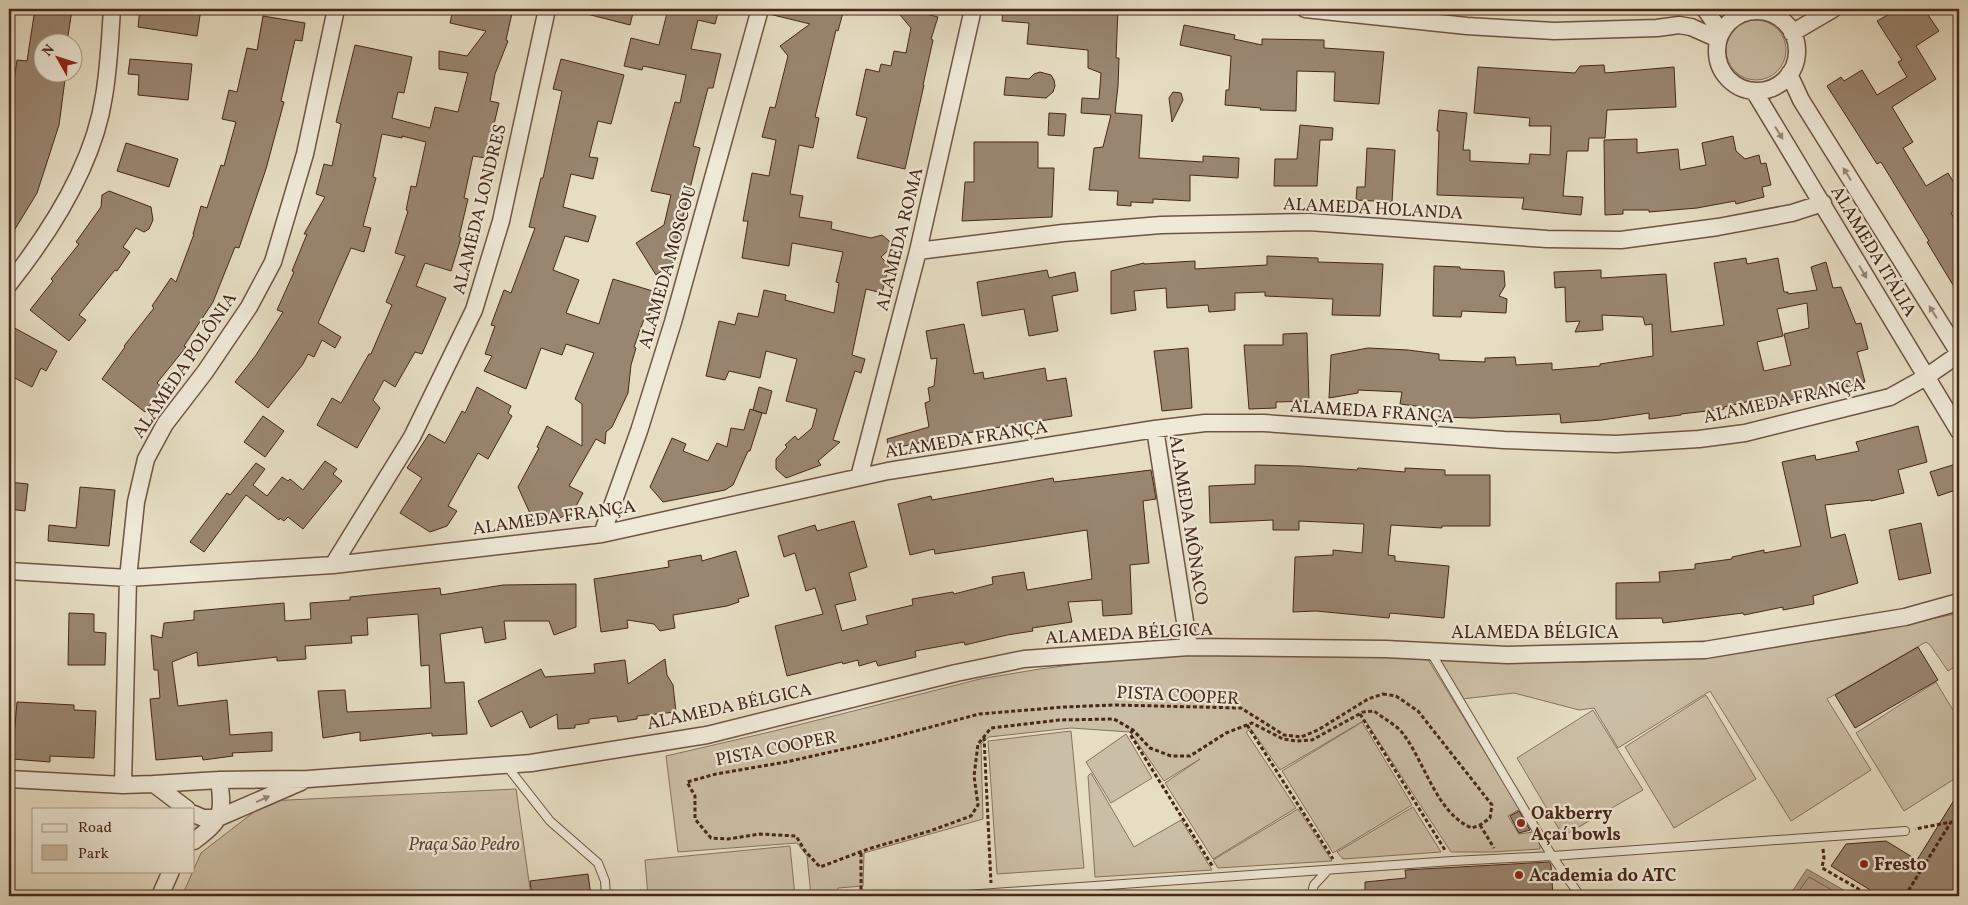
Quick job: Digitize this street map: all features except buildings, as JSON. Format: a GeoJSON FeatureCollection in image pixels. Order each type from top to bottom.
{"type":"FeatureCollection","features":[{"type":"Feature","properties":{"kind":"street"},"geometry":{"type":"LineString","coordinates":[[9,284],[35,251],[64,203],[91,148],[104,98],[112,9]]}},
{"type":"Feature","properties":{"kind":"street","name":"ALAMEDA POLÔNIA"},"geometry":{"type":"LineString","coordinates":[[123,785],[128,578],[136,502],[146,459],[165,424],[205,372],[249,307],[273,262],[305,154],[336,9]]}},
{"type":"Feature","properties":{"kind":"street","name":"ALAMEDA LONDRES"},"geometry":{"type":"LineString","coordinates":[[333,565],[412,437],[474,310],[501,221],[547,9]]}},
{"type":"Feature","properties":{"kind":"street","name":"ALAMEDA MOSCOU"},"geometry":{"type":"LineString","coordinates":[[602,534],[639,432],[674,322],[760,9]]}},
{"type":"Feature","properties":{"kind":"street","name":"ALAMEDA ROMA"},"geometry":{"type":"LineString","coordinates":[[859,477],[918,251],[973,9]]}},
{"type":"Feature","properties":{"kind":"street"},"geometry":{"type":"LineString","coordinates":[[1305,9],[1467,26],[1554,31],[1657,28],[1679,25],[1720,36]]}},
{"type":"Feature","properties":{"kind":"street"},"geometry":{"type":"LineString","coordinates":[[1705,9],[1720,36]]}},
{"type":"Feature","properties":{"kind":"street"},"geometry":{"type":"LineString","coordinates":[[1792,33],[1833,9]]}},
{"type":"Feature","properties":{"kind":"street"},"geometry":{"type":"LineString","coordinates":[[1752,10],[1776,16],[1786,23],[1796,43],[1797,54],[1789,74],[1774,87],[1754,91],[1735,85],[1721,69],[1718,60],[1720,36],[1729,22],[1740,14],[1752,10]]}},
{"type":"Feature","properties":{"kind":"street","name":"ALAMEDA ITÁLIA"},"geometry":{"type":"LineString","coordinates":[[1789,74],[1801,100],[1959,353]]}},
{"type":"Feature","properties":{"kind":"street","name":"ALAMEDA ITÁLIA"},"geometry":{"type":"LineString","coordinates":[[1754,91],[1959,431]]}},
{"type":"Feature","properties":{"kind":"street","name":"ALAMEDA HOLANDA"},"geometry":{"type":"LineString","coordinates":[[918,251],[1063,233],[1161,225],[1309,222],[1547,239],[1621,240],[1718,227],[1792,212],[1823,203]]}},
{"type":"Feature","properties":{"kind":"street","name":"ALAMEDA FRANÇA"},"geometry":{"type":"LineString","coordinates":[[9,571],[128,578],[333,565],[602,534],[888,471],[1204,423],[1264,423],[1504,440],[1616,444],[1690,440],[1745,433],[1890,397],[1926,377],[1959,353]]}},
{"type":"Feature","properties":{"kind":"street","name":"ALAMEDA MÔNACO"},"geometry":{"type":"LineString","coordinates":[[1155,429],[1189,647]]}},
{"type":"Feature","properties":{"kind":"street","name":"ALAMEDA BÉLGICA"},"geometry":{"type":"LineString","coordinates":[[154,784],[219,780],[308,779],[531,763],[707,735],[956,673],[1024,659],[1189,647],[1430,651],[1516,655],[1705,650],[1905,617],[1959,602]]}},
{"type":"Feature","properties":{"kind":"street"},"geometry":{"type":"LineString","coordinates":[[9,779],[123,785],[154,784],[186,808]]}},
{"type":"Feature","properties":{"kind":"street"},"geometry":{"type":"LineString","coordinates":[[195,814],[203,818],[218,818],[308,779]]}},
{"type":"Feature","properties":{"kind":"street"},"geometry":{"type":"LineString","coordinates":[[195,840],[208,830],[218,818],[222,800],[219,780]]}},
{"type":"Feature","properties":{"kind":"street"},"geometry":{"type":"LineString","coordinates":[[187,808],[190,783]]}},
{"type":"Feature","properties":{"kind":"street"},"geometry":{"type":"LineString","coordinates":[[160,896],[171,872]]}},
{"type":"Feature","properties":{"kind":"lane"},"geometry":{"type":"LineString","coordinates":[[1430,651],[1552,856],[1580,896]]}},
{"type":"Feature","properties":{"kind":"lane"},"geometry":{"type":"LineString","coordinates":[[506,765],[550,821],[598,863],[604,881],[606,896]]}},
{"type":"Feature","properties":{"kind":"lane"},"geometry":{"type":"LineString","coordinates":[[952,896],[1905,831]]}},
{"type":"Feature","properties":{"kind":"lane"},"geometry":{"type":"LineString","coordinates":[[1311,896],[1314,885],[1327,871]]}},
{"type":"Feature","properties":{"kind":"path","name":"PISTA COOPER"},"geometry":{"type":"LineString","coordinates":[[1360,714],[1312,740],[1283,739],[1252,723],[1226,733],[1190,756],[1172,756],[1150,748],[1133,730],[1114,720],[1059,720],[991,728],[978,744],[974,776],[978,805],[971,816],[820,867],[796,836],[760,834],[728,839],[711,838],[695,819],[695,796],[687,782],[716,774],[786,762],[875,742],[979,714],[1064,707],[1115,705],[1241,708],[1284,735],[1301,737],[1318,730],[1368,699],[1383,694],[1396,696],[1418,711],[1492,805],[1490,818],[1480,825]]}},
{"type":"Feature","properties":{"kind":"path"},"geometry":{"type":"LineString","coordinates":[[1452,861],[1360,714],[1374,711],[1404,733],[1444,804],[1466,825],[1472,828],[1480,825],[1501,860]]}},
{"type":"Feature","properties":{"kind":"path"},"geometry":{"type":"LineString","coordinates":[[1247,725],[1340,870]]}},
{"type":"Feature","properties":{"kind":"path"},"geometry":{"type":"LineString","coordinates":[[1133,730],[1130,734],[1220,878]]}},
{"type":"Feature","properties":{"kind":"path"},"geometry":{"type":"LineString","coordinates":[[984,737],[992,894]]}},
{"type":"Feature","properties":{"kind":"path"},"geometry":{"type":"LineString","coordinates":[[1905,831],[1951,822],[1905,896]]}},
{"type":"Feature","properties":{"kind":"path"},"geometry":{"type":"LineString","coordinates":[[1819,837],[1823,850],[1822,866],[1824,869],[1867,896]]}},
{"type":"Feature","properties":{"kind":"path"},"geometry":{"type":"LineString","coordinates":[[861,852],[861,896]]}},
{"type":"Feature","properties":{"kind":"green space"},"geometry":{"type":"Polygon","coordinates":[[[1756,20],[1773,25],[1781,33],[1786,50],[1781,67],[1773,75],[1756,80],[1739,75],[1731,67],[1726,50],[1731,33],[1739,25],[1756,20]]]}},
{"type":"Feature","properties":{"kind":"green space"},"geometry":{"type":"Polygon","coordinates":[[[1959,613],[1959,664],[1948,671],[1926,642],[1827,699],[1871,770],[1791,821],[1710,691],[1618,748],[1594,708],[1579,710],[1514,693],[1462,699],[1438,659],[1582,662],[1690,659],[1866,633],[1959,613]]]}},
{"type":"Feature","properties":{"kind":"green space"},"geometry":{"type":"Polygon","coordinates":[[[1230,651],[1427,658],[1520,809],[1508,816],[1519,834],[1533,832],[1540,844],[1540,849],[1451,852],[1365,720],[1280,770],[1251,729],[1246,732],[1296,808],[1213,859],[1165,783],[1200,759],[1164,781],[1130,732],[1071,728],[989,737],[981,744],[983,819],[864,853],[863,886],[838,888],[837,896],[811,896],[807,856],[797,843],[678,852],[666,756],[980,679],[1141,656],[1230,651]]]}},
{"type":"Feature","properties":{"kind":"green space"},"geometry":{"type":"Polygon","coordinates":[[[1936,682],[1959,720],[1959,776],[1904,811],[1856,733],[1936,682]]]}},
{"type":"Feature","properties":{"kind":"green space"},"geometry":{"type":"Polygon","coordinates":[[[1706,695],[1756,779],[1674,828],[1625,747],[1706,695]]]}},
{"type":"Feature","properties":{"kind":"green space"},"geometry":{"type":"Polygon","coordinates":[[[1593,710],[1643,790],[1563,836],[1517,758],[1593,710]]]}},
{"type":"Feature","properties":{"kind":"green space"},"geometry":{"type":"Polygon","coordinates":[[[1362,722],[1412,805],[1333,853],[1282,771],[1362,722]]]}},
{"type":"Feature","properties":{"kind":"green space"},"geometry":{"type":"Polygon","coordinates":[[[1071,731],[1084,868],[997,874],[988,741],[1071,731]]]}},
{"type":"Feature","properties":{"kind":"green space"},"geometry":{"type":"Polygon","coordinates":[[[1126,734],[1152,778],[1111,803],[1086,762],[1126,734]]]}},
{"type":"Feature","properties":{"kind":"green space"},"geometry":{"type":"Polygon","coordinates":[[[1091,773],[1134,847],[1181,820],[1212,870],[1095,877],[1088,776],[1091,773]]]}},
{"type":"Feature","properties":{"kind":"green space","name":"Praça São Pedro"},"geometry":{"type":"Polygon","coordinates":[[[516,789],[531,896],[182,896],[193,872],[195,872],[195,867],[201,853],[268,801],[516,789]]]}},
{"type":"Feature","properties":{"kind":"green space"},"geometry":{"type":"Polygon","coordinates":[[[1413,807],[1441,852],[1343,859],[1337,852],[1413,807]]]}},
{"type":"Feature","properties":{"kind":"green space"},"geometry":{"type":"Polygon","coordinates":[[[1298,809],[1332,861],[1218,868],[1213,860],[1298,809]]]}},
{"type":"Feature","properties":{"kind":"green space"},"geometry":{"type":"Polygon","coordinates":[[[790,846],[795,896],[648,896],[645,860],[790,846]]]}},
{"type":"Feature","properties":{"kind":"water"},"geometry":{"type":"Polygon","coordinates":[[[1807,869],[1847,892],[1844,896],[1789,896],[1807,869]]]}},
{"type":"Feature","properties":{"kind":"place","name":"Oakberry Açaí bowls"},"geometry":{"type":"Point","coordinates":[1521,823]}},
{"type":"Feature","properties":{"kind":"place","name":"Fresto"},"geometry":{"type":"Point","coordinates":[1864,864]}},
{"type":"Feature","properties":{"kind":"place","name":"Academia do ATC"},"geometry":{"type":"Point","coordinates":[1519,875]}}]}
